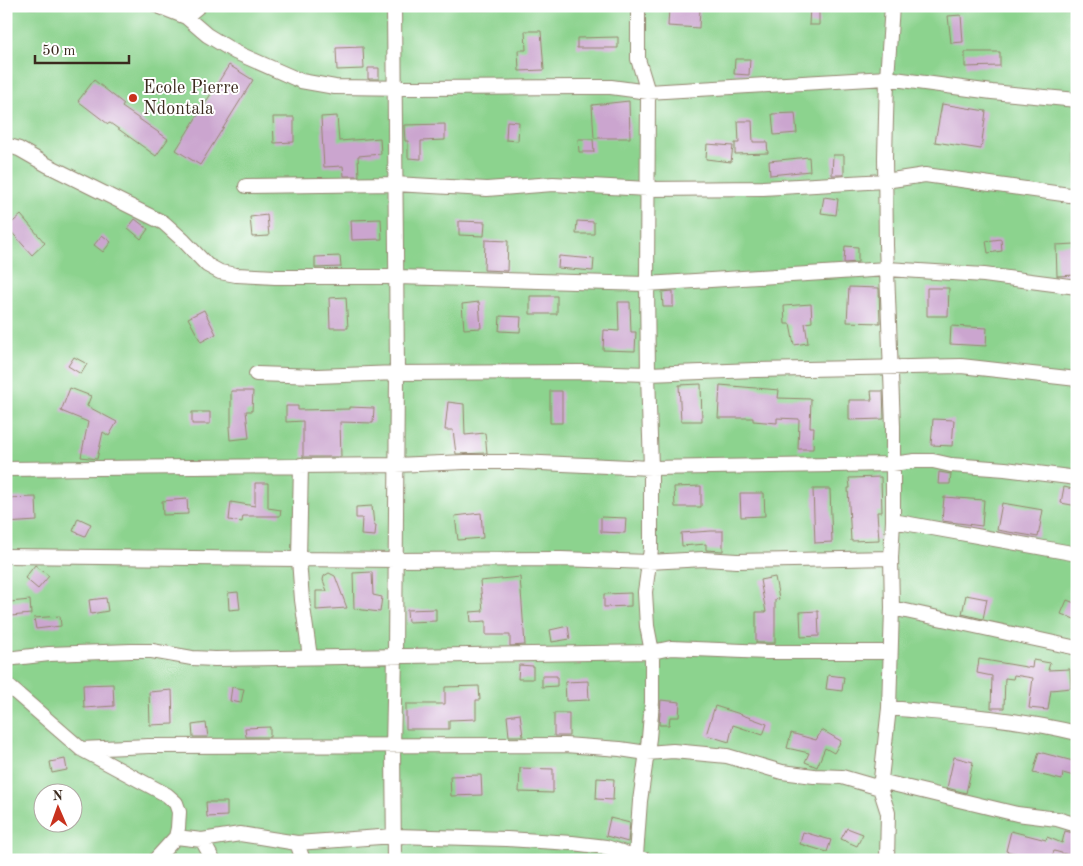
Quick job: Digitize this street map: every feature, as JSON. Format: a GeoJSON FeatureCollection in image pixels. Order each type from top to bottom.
{"type":"FeatureCollection","features":[{"type":"Feature","properties":{"kind":"street"},"geometry":{"type":"LineString","coordinates":[[158,6],[186,17],[207,35],[235,52],[302,81],[335,87],[583,86],[611,87],[648,92],[887,78],[992,92],[1077,100]]}},
{"type":"Feature","properties":{"kind":"street"},"geometry":{"type":"LineString","coordinates":[[186,17],[199,6]]}},
{"type":"Feature","properties":{"kind":"street"},"geometry":{"type":"LineString","coordinates":[[394,6],[397,373],[393,746],[394,860]]}},
{"type":"Feature","properties":{"kind":"street"},"geometry":{"type":"LineString","coordinates":[[176,837],[202,840],[240,834],[297,843],[394,836],[507,839],[606,847],[641,858],[640,801],[652,702],[652,652],[647,626],[645,592],[651,549],[647,284],[648,92],[638,59],[638,6]]}},
{"type":"Feature","properties":{"kind":"street"},"geometry":{"type":"LineString","coordinates":[[887,860],[888,813],[880,784],[889,708],[892,608],[893,426],[885,181],[887,78],[892,6]]}},
{"type":"Feature","properties":{"kind":"street"},"geometry":{"type":"LineString","coordinates":[[6,145],[19,149],[47,165],[164,223],[207,266],[220,272],[236,275],[275,278],[396,277],[647,284],[887,269],[984,274],[1077,287]]}},
{"type":"Feature","properties":{"kind":"street"},"geometry":{"type":"LineString","coordinates":[[246,186],[394,184],[486,189],[553,184],[648,189],[795,187],[885,181],[924,175],[1077,196]]}},
{"type":"Feature","properties":{"kind":"street"},"geometry":{"type":"LineString","coordinates":[[256,374],[317,376],[397,373],[581,372],[648,374],[890,366],[961,366],[1077,379]]}},
{"type":"Feature","properties":{"kind":"street"},"geometry":{"type":"LineString","coordinates":[[6,469],[396,465],[465,462],[519,462],[651,468],[892,464],[933,461],[951,465],[1005,469],[1077,478]]}},
{"type":"Feature","properties":{"kind":"street"},"geometry":{"type":"LineString","coordinates":[[301,465],[299,559],[302,600],[310,656]]}},
{"type":"Feature","properties":{"kind":"street"},"geometry":{"type":"LineString","coordinates":[[893,521],[1077,554]]}},
{"type":"Feature","properties":{"kind":"street"},"geometry":{"type":"LineString","coordinates":[[6,556],[396,560],[561,559],[649,562],[704,559],[737,561],[891,558]]}},
{"type":"Feature","properties":{"kind":"street"},"geometry":{"type":"LineString","coordinates":[[892,608],[1077,648]]}},
{"type":"Feature","properties":{"kind":"street"},"geometry":{"type":"LineString","coordinates":[[6,659],[49,654],[131,651],[152,651],[192,658],[215,659],[310,656],[536,655],[652,652],[671,648],[767,652],[890,652]]}},
{"type":"Feature","properties":{"kind":"street"},"geometry":{"type":"LineString","coordinates":[[6,684],[81,749],[167,795],[176,803],[179,812],[176,837],[156,860]]}},
{"type":"Feature","properties":{"kind":"street"},"geometry":{"type":"LineString","coordinates":[[889,708],[1000,719],[1077,733]]}},
{"type":"Feature","properties":{"kind":"street"},"geometry":{"type":"LineString","coordinates":[[81,749],[149,746],[536,744],[620,749],[647,754],[673,751],[727,756],[782,772],[842,777],[1017,814],[1057,819],[1077,825]]}},
{"type":"Feature","properties":{"kind":"street"},"geometry":{"type":"LineString","coordinates":[[202,840],[213,860]]}},
{"type":"Feature","properties":{"kind":"street"},"geometry":{"type":"LineString","coordinates":[[297,843],[303,860]]}},
{"type":"Feature","properties":{"kind":"green space"},"geometry":{"type":"Polygon","coordinates":[[[6,6],[1077,6],[1077,860],[6,860],[6,6]]]}},
{"type":"Feature","properties":{"kind":"building"},"geometry":{"type":"Polygon","coordinates":[[[810,6],[819,6],[819,25],[809,25],[810,6]]]}},
{"type":"Feature","properties":{"kind":"building"},"geometry":{"type":"Polygon","coordinates":[[[669,7],[700,8],[699,28],[668,26],[669,7]]]}},
{"type":"Feature","properties":{"kind":"building"},"geometry":{"type":"Polygon","coordinates":[[[961,15],[963,42],[951,43],[948,16],[961,15]]]}},
{"type":"Feature","properties":{"kind":"building"},"geometry":{"type":"Polygon","coordinates":[[[525,31],[541,31],[544,70],[519,71],[518,50],[526,50],[525,31]]]}},
{"type":"Feature","properties":{"kind":"building"},"geometry":{"type":"Polygon","coordinates":[[[618,37],[618,48],[577,48],[577,38],[618,37]]]}},
{"type":"Feature","properties":{"kind":"building"},"geometry":{"type":"Polygon","coordinates":[[[363,47],[364,69],[337,70],[336,48],[363,47]]]}},
{"type":"Feature","properties":{"kind":"building"},"geometry":{"type":"Polygon","coordinates":[[[965,52],[1000,52],[1000,66],[965,67],[965,52]]]}},
{"type":"Feature","properties":{"kind":"building"},"geometry":{"type":"Polygon","coordinates":[[[735,59],[750,59],[749,75],[734,74],[735,59]]]}},
{"type":"Feature","properties":{"kind":"building"},"geometry":{"type":"Polygon","coordinates":[[[229,65],[253,80],[200,165],[176,150],[229,65]]]}},
{"type":"Feature","properties":{"kind":"building"},"geometry":{"type":"Polygon","coordinates":[[[368,68],[379,68],[379,79],[368,79],[368,68]]]}},
{"type":"Feature","properties":{"kind":"building"},"geometry":{"type":"Polygon","coordinates":[[[94,80],[124,104],[122,107],[168,139],[156,156],[110,123],[108,124],[78,101],[94,80]]]}},
{"type":"Feature","properties":{"kind":"building"},"geometry":{"type":"Polygon","coordinates":[[[629,101],[630,138],[594,138],[592,105],[629,101]]]}},
{"type":"Feature","properties":{"kind":"building"},"geometry":{"type":"Polygon","coordinates":[[[942,104],[986,111],[981,149],[935,142],[942,104]]]}},
{"type":"Feature","properties":{"kind":"building"},"geometry":{"type":"Polygon","coordinates":[[[795,113],[797,133],[774,135],[772,114],[795,113]]]}},
{"type":"Feature","properties":{"kind":"building"},"geometry":{"type":"Polygon","coordinates":[[[337,116],[339,141],[380,138],[381,154],[358,156],[359,176],[344,176],[343,166],[324,167],[321,117],[337,116]]]}},
{"type":"Feature","properties":{"kind":"building"},"geometry":{"type":"Polygon","coordinates":[[[273,117],[294,117],[294,142],[274,143],[273,117]]]}},
{"type":"Feature","properties":{"kind":"building"},"geometry":{"type":"Polygon","coordinates":[[[507,121],[519,122],[518,141],[506,140],[507,121]]]}},
{"type":"Feature","properties":{"kind":"building"},"geometry":{"type":"Polygon","coordinates":[[[738,121],[752,121],[753,142],[767,142],[768,153],[735,154],[735,143],[739,143],[738,121]]]}},
{"type":"Feature","properties":{"kind":"building"},"geometry":{"type":"Polygon","coordinates":[[[445,124],[445,140],[421,141],[421,159],[408,158],[408,141],[405,141],[404,125],[445,124]]]}},
{"type":"Feature","properties":{"kind":"building"},"geometry":{"type":"Polygon","coordinates":[[[578,139],[593,139],[594,152],[579,152],[578,139]]]}},
{"type":"Feature","properties":{"kind":"building"},"geometry":{"type":"Polygon","coordinates":[[[707,144],[733,146],[731,162],[706,159],[707,144]]]}},
{"type":"Feature","properties":{"kind":"building"},"geometry":{"type":"Polygon","coordinates":[[[833,155],[844,155],[844,175],[832,175],[833,155]]]}},
{"type":"Feature","properties":{"kind":"building"},"geometry":{"type":"Polygon","coordinates":[[[809,157],[810,171],[770,175],[769,161],[809,157]]]}},
{"type":"Feature","properties":{"kind":"building"},"geometry":{"type":"Polygon","coordinates":[[[824,197],[838,199],[836,215],[821,213],[824,197]]]}},
{"type":"Feature","properties":{"kind":"building"},"geometry":{"type":"Polygon","coordinates":[[[21,215],[45,243],[32,255],[7,227],[21,215]]]}},
{"type":"Feature","properties":{"kind":"building"},"geometry":{"type":"Polygon","coordinates":[[[267,215],[269,236],[252,237],[250,217],[267,215]]]}},
{"type":"Feature","properties":{"kind":"building"},"geometry":{"type":"Polygon","coordinates":[[[135,219],[148,229],[141,239],[128,228],[135,219]]]}},
{"type":"Feature","properties":{"kind":"building"},"geometry":{"type":"Polygon","coordinates":[[[381,219],[382,239],[352,240],[351,220],[381,219]]]}},
{"type":"Feature","properties":{"kind":"building"},"geometry":{"type":"Polygon","coordinates":[[[459,221],[485,222],[484,236],[459,235],[459,221]]]}},
{"type":"Feature","properties":{"kind":"building"},"geometry":{"type":"Polygon","coordinates":[[[577,221],[594,222],[594,234],[576,234],[577,221]]]}},
{"type":"Feature","properties":{"kind":"building"},"geometry":{"type":"Polygon","coordinates":[[[102,235],[111,242],[103,252],[94,245],[102,235]]]}},
{"type":"Feature","properties":{"kind":"building"},"geometry":{"type":"Polygon","coordinates":[[[1001,239],[1002,251],[988,253],[986,241],[1001,239]]]}},
{"type":"Feature","properties":{"kind":"building"},"geometry":{"type":"Polygon","coordinates":[[[485,240],[508,241],[507,271],[484,270],[485,240]]]}},
{"type":"Feature","properties":{"kind":"building"},"geometry":{"type":"Polygon","coordinates":[[[1075,244],[1076,275],[1057,276],[1056,245],[1075,244]]]}},
{"type":"Feature","properties":{"kind":"building"},"geometry":{"type":"Polygon","coordinates":[[[845,246],[858,247],[858,262],[844,263],[845,246]]]}},
{"type":"Feature","properties":{"kind":"building"},"geometry":{"type":"Polygon","coordinates":[[[340,256],[341,267],[315,268],[315,257],[340,256]]]}},
{"type":"Feature","properties":{"kind":"building"},"geometry":{"type":"Polygon","coordinates":[[[559,256],[594,259],[593,271],[558,268],[559,256]]]}},
{"type":"Feature","properties":{"kind":"building"},"geometry":{"type":"Polygon","coordinates":[[[849,287],[879,288],[880,323],[847,322],[849,287]]]}},
{"type":"Feature","properties":{"kind":"building"},"geometry":{"type":"Polygon","coordinates":[[[927,288],[949,288],[948,316],[927,316],[927,288]]]}},
{"type":"Feature","properties":{"kind":"building"},"geometry":{"type":"Polygon","coordinates":[[[673,291],[673,307],[663,307],[662,292],[673,291]]]}},
{"type":"Feature","properties":{"kind":"building"},"geometry":{"type":"Polygon","coordinates":[[[530,296],[557,296],[557,314],[530,314],[530,296]]]}},
{"type":"Feature","properties":{"kind":"building"},"geometry":{"type":"Polygon","coordinates":[[[346,297],[348,328],[330,328],[329,298],[346,297]]]}},
{"type":"Feature","properties":{"kind":"building"},"geometry":{"type":"Polygon","coordinates":[[[479,302],[481,328],[464,329],[462,304],[479,302]]]}},
{"type":"Feature","properties":{"kind":"building"},"geometry":{"type":"Polygon","coordinates":[[[618,302],[630,302],[631,332],[636,332],[635,351],[603,350],[604,330],[619,331],[618,302]]]}},
{"type":"Feature","properties":{"kind":"building"},"geometry":{"type":"Polygon","coordinates":[[[811,304],[812,322],[805,323],[808,343],[794,345],[790,324],[785,324],[784,306],[811,304]]]}},
{"type":"Feature","properties":{"kind":"building"},"geometry":{"type":"Polygon","coordinates":[[[204,310],[216,334],[201,342],[188,318],[204,310]]]}},
{"type":"Feature","properties":{"kind":"building"},"geometry":{"type":"Polygon","coordinates":[[[500,316],[521,317],[520,332],[499,331],[500,316]]]}},
{"type":"Feature","properties":{"kind":"building"},"geometry":{"type":"Polygon","coordinates":[[[951,326],[987,328],[986,346],[950,344],[951,326]]]}},
{"type":"Feature","properties":{"kind":"building"},"geometry":{"type":"Polygon","coordinates":[[[74,357],[87,364],[81,374],[68,366],[74,357]]]}},
{"type":"Feature","properties":{"kind":"building"},"geometry":{"type":"Polygon","coordinates":[[[701,384],[702,421],[681,421],[679,385],[701,384]]]}},
{"type":"Feature","properties":{"kind":"building"},"geometry":{"type":"Polygon","coordinates":[[[720,385],[779,390],[778,398],[811,399],[810,427],[814,427],[813,449],[798,449],[799,419],[777,418],[777,423],[753,421],[753,418],[718,418],[720,385]]]}},
{"type":"Feature","properties":{"kind":"building"},"geometry":{"type":"Polygon","coordinates":[[[70,388],[91,396],[87,406],[117,422],[109,436],[103,432],[97,459],[81,457],[88,422],[61,411],[70,388]]]}},
{"type":"Feature","properties":{"kind":"building"},"geometry":{"type":"Polygon","coordinates":[[[231,391],[253,391],[252,411],[246,411],[249,438],[230,440],[231,391]]]}},
{"type":"Feature","properties":{"kind":"building"},"geometry":{"type":"Polygon","coordinates":[[[550,391],[562,391],[562,423],[550,423],[550,391]]]}},
{"type":"Feature","properties":{"kind":"building"},"geometry":{"type":"Polygon","coordinates":[[[871,391],[883,391],[884,419],[849,420],[849,400],[872,400],[871,391]]]}},
{"type":"Feature","properties":{"kind":"building"},"geometry":{"type":"Polygon","coordinates":[[[448,402],[464,404],[465,435],[485,433],[487,453],[456,454],[453,430],[445,430],[448,402]]]}},
{"type":"Feature","properties":{"kind":"building"},"geometry":{"type":"Polygon","coordinates":[[[286,406],[298,406],[298,410],[349,409],[349,407],[374,408],[373,423],[340,422],[341,457],[303,457],[303,421],[286,422],[286,406]]]}},
{"type":"Feature","properties":{"kind":"building"},"geometry":{"type":"Polygon","coordinates":[[[192,412],[210,412],[210,424],[192,424],[192,412]]]}},
{"type":"Feature","properties":{"kind":"building"},"geometry":{"type":"Polygon","coordinates":[[[933,419],[954,420],[952,446],[931,445],[933,419]]]}},
{"type":"Feature","properties":{"kind":"building"},"geometry":{"type":"Polygon","coordinates":[[[939,472],[951,474],[950,484],[938,484],[939,472]]]}},
{"type":"Feature","properties":{"kind":"building"},"geometry":{"type":"Polygon","coordinates":[[[881,477],[882,512],[877,512],[879,540],[851,541],[849,478],[881,477]]]}},
{"type":"Feature","properties":{"kind":"building"},"geometry":{"type":"Polygon","coordinates":[[[255,483],[268,483],[268,508],[281,510],[280,516],[243,516],[242,522],[229,520],[231,502],[255,506],[255,483]]]}},
{"type":"Feature","properties":{"kind":"building"},"geometry":{"type":"Polygon","coordinates":[[[701,486],[701,507],[675,507],[674,487],[701,486]]]}},
{"type":"Feature","properties":{"kind":"building"},"geometry":{"type":"Polygon","coordinates":[[[1064,487],[1077,490],[1077,506],[1061,503],[1064,487]]]}},
{"type":"Feature","properties":{"kind":"building"},"geometry":{"type":"Polygon","coordinates":[[[813,489],[830,489],[832,542],[815,543],[813,489]]]}},
{"type":"Feature","properties":{"kind":"building"},"geometry":{"type":"Polygon","coordinates":[[[740,493],[764,493],[765,516],[741,517],[740,493]]]}},
{"type":"Feature","properties":{"kind":"building"},"geometry":{"type":"Polygon","coordinates":[[[36,497],[37,521],[6,523],[6,498],[36,497]]]}},
{"type":"Feature","properties":{"kind":"building"},"geometry":{"type":"Polygon","coordinates":[[[944,497],[984,500],[982,526],[942,521],[944,497]]]}},
{"type":"Feature","properties":{"kind":"building"},"geometry":{"type":"Polygon","coordinates":[[[187,499],[188,514],[163,515],[162,501],[187,499]]]}},
{"type":"Feature","properties":{"kind":"building"},"geometry":{"type":"Polygon","coordinates":[[[1002,503],[1043,510],[1038,537],[997,530],[1002,503]]]}},
{"type":"Feature","properties":{"kind":"building"},"geometry":{"type":"Polygon","coordinates":[[[372,506],[374,525],[376,525],[375,536],[361,535],[362,518],[356,518],[356,507],[372,506]]]}},
{"type":"Feature","properties":{"kind":"building"},"geometry":{"type":"Polygon","coordinates":[[[481,513],[483,538],[458,540],[455,516],[481,513]]]}},
{"type":"Feature","properties":{"kind":"building"},"geometry":{"type":"Polygon","coordinates":[[[601,517],[626,518],[625,533],[601,532],[601,517]]]}},
{"type":"Feature","properties":{"kind":"building"},"geometry":{"type":"Polygon","coordinates":[[[78,518],[91,524],[85,536],[73,531],[78,518]]]}},
{"type":"Feature","properties":{"kind":"building"},"geometry":{"type":"Polygon","coordinates":[[[723,531],[723,551],[706,550],[706,544],[682,546],[681,533],[723,531]]]}},
{"type":"Feature","properties":{"kind":"building"},"geometry":{"type":"Polygon","coordinates":[[[35,565],[49,576],[38,589],[25,578],[35,565]]]}},
{"type":"Feature","properties":{"kind":"building"},"geometry":{"type":"Polygon","coordinates":[[[372,572],[373,595],[382,597],[380,612],[354,609],[353,573],[372,572]]]}},
{"type":"Feature","properties":{"kind":"building"},"geometry":{"type":"Polygon","coordinates":[[[329,573],[335,576],[347,608],[316,610],[316,591],[327,591],[323,580],[324,576],[329,573]]]}},
{"type":"Feature","properties":{"kind":"building"},"geometry":{"type":"Polygon","coordinates":[[[520,577],[525,645],[510,646],[510,635],[486,635],[486,621],[471,622],[470,612],[483,611],[480,581],[520,577]]]}},
{"type":"Feature","properties":{"kind":"building"},"geometry":{"type":"Polygon","coordinates":[[[775,577],[779,599],[775,600],[775,643],[756,643],[756,612],[766,612],[760,580],[775,577]]]}},
{"type":"Feature","properties":{"kind":"building"},"geometry":{"type":"Polygon","coordinates":[[[238,592],[240,609],[229,610],[228,593],[238,592]]]}},
{"type":"Feature","properties":{"kind":"building"},"geometry":{"type":"Polygon","coordinates":[[[631,593],[631,606],[604,607],[604,594],[631,593]]]}},
{"type":"Feature","properties":{"kind":"building"},"geometry":{"type":"Polygon","coordinates":[[[966,595],[987,599],[983,619],[962,614],[966,595]]]}},
{"type":"Feature","properties":{"kind":"building"},"geometry":{"type":"Polygon","coordinates":[[[106,598],[108,611],[91,614],[89,600],[106,598]]]}},
{"type":"Feature","properties":{"kind":"building"},"geometry":{"type":"Polygon","coordinates":[[[30,600],[31,614],[11,616],[10,602],[30,600]]]}},
{"type":"Feature","properties":{"kind":"building"},"geometry":{"type":"Polygon","coordinates":[[[1067,600],[1077,604],[1077,620],[1061,614],[1067,600]]]}},
{"type":"Feature","properties":{"kind":"building"},"geometry":{"type":"Polygon","coordinates":[[[436,609],[436,621],[408,622],[407,610],[436,609]]]}},
{"type":"Feature","properties":{"kind":"building"},"geometry":{"type":"Polygon","coordinates":[[[818,611],[819,636],[801,637],[800,612],[818,611]]]}},
{"type":"Feature","properties":{"kind":"building"},"geometry":{"type":"Polygon","coordinates":[[[60,616],[61,626],[36,629],[34,618],[60,616]]]}},
{"type":"Feature","properties":{"kind":"building"},"geometry":{"type":"Polygon","coordinates":[[[568,626],[570,639],[552,642],[550,630],[568,626]]]}},
{"type":"Feature","properties":{"kind":"building"},"geometry":{"type":"Polygon","coordinates":[[[979,659],[1032,668],[1033,660],[1050,663],[1048,670],[1070,669],[1071,688],[1051,690],[1048,710],[1029,708],[1033,678],[1014,675],[1013,679],[1005,678],[1004,708],[991,708],[992,676],[977,673],[979,659]]]}},
{"type":"Feature","properties":{"kind":"building"},"geometry":{"type":"Polygon","coordinates":[[[519,665],[533,666],[533,679],[518,679],[519,665]]]}},
{"type":"Feature","properties":{"kind":"building"},"geometry":{"type":"Polygon","coordinates":[[[828,675],[844,677],[842,691],[826,689],[828,675]]]}},
{"type":"Feature","properties":{"kind":"building"},"geometry":{"type":"Polygon","coordinates":[[[542,676],[557,676],[557,686],[542,687],[542,676]]]}},
{"type":"Feature","properties":{"kind":"building"},"geometry":{"type":"Polygon","coordinates":[[[588,681],[589,700],[566,701],[565,682],[588,681]]]}},
{"type":"Feature","properties":{"kind":"building"},"geometry":{"type":"Polygon","coordinates":[[[113,684],[114,706],[84,708],[83,685],[113,684]]]}},
{"type":"Feature","properties":{"kind":"building"},"geometry":{"type":"Polygon","coordinates":[[[479,686],[480,700],[476,700],[476,719],[449,720],[449,729],[406,729],[406,704],[445,704],[445,687],[479,686]]]}},
{"type":"Feature","properties":{"kind":"building"},"geometry":{"type":"Polygon","coordinates":[[[232,687],[244,689],[241,703],[230,701],[232,687]]]}},
{"type":"Feature","properties":{"kind":"building"},"geometry":{"type":"Polygon","coordinates":[[[172,690],[173,724],[150,725],[149,692],[172,690]]]}},
{"type":"Feature","properties":{"kind":"building"},"geometry":{"type":"Polygon","coordinates":[[[661,700],[680,702],[679,717],[670,717],[669,725],[659,725],[661,700]]]}},
{"type":"Feature","properties":{"kind":"building"},"geometry":{"type":"Polygon","coordinates":[[[715,706],[767,724],[763,735],[733,725],[729,742],[706,735],[715,706]]]}},
{"type":"Feature","properties":{"kind":"building"},"geometry":{"type":"Polygon","coordinates":[[[554,713],[569,713],[569,736],[554,736],[554,713]]]}},
{"type":"Feature","properties":{"kind":"building"},"geometry":{"type":"Polygon","coordinates":[[[520,714],[523,736],[509,736],[507,716],[520,714]]]}},
{"type":"Feature","properties":{"kind":"building"},"geometry":{"type":"Polygon","coordinates":[[[206,723],[208,737],[193,737],[192,725],[206,723]]]}},
{"type":"Feature","properties":{"kind":"building"},"geometry":{"type":"Polygon","coordinates":[[[270,727],[270,737],[246,737],[245,728],[270,727]]]}},
{"type":"Feature","properties":{"kind":"building"},"geometry":{"type":"Polygon","coordinates":[[[822,730],[841,741],[834,753],[825,748],[817,767],[805,762],[809,753],[787,748],[791,733],[816,740],[822,730]]]}},
{"type":"Feature","properties":{"kind":"building"},"geometry":{"type":"Polygon","coordinates":[[[1039,752],[1077,762],[1077,777],[1063,773],[1062,780],[1033,773],[1039,752]]]}},
{"type":"Feature","properties":{"kind":"building"},"geometry":{"type":"Polygon","coordinates":[[[954,757],[973,762],[966,793],[947,788],[954,757]]]}},
{"type":"Feature","properties":{"kind":"building"},"geometry":{"type":"Polygon","coordinates":[[[65,759],[67,770],[52,773],[50,762],[65,759]]]}},
{"type":"Feature","properties":{"kind":"building"},"geometry":{"type":"Polygon","coordinates":[[[520,768],[553,769],[553,793],[519,792],[520,768]]]}},
{"type":"Feature","properties":{"kind":"building"},"geometry":{"type":"Polygon","coordinates":[[[481,775],[482,795],[451,796],[450,776],[481,775]]]}},
{"type":"Feature","properties":{"kind":"building"},"geometry":{"type":"Polygon","coordinates":[[[597,778],[614,779],[613,800],[596,799],[597,778]]]}},
{"type":"Feature","properties":{"kind":"building"},"geometry":{"type":"Polygon","coordinates":[[[206,802],[227,802],[227,816],[207,817],[206,802]]]}},
{"type":"Feature","properties":{"kind":"building"},"geometry":{"type":"Polygon","coordinates":[[[610,818],[630,823],[628,842],[606,836],[610,818]]]}},
{"type":"Feature","properties":{"kind":"building"},"geometry":{"type":"Polygon","coordinates":[[[847,828],[863,834],[857,846],[841,839],[847,828]]]}},
{"type":"Feature","properties":{"kind":"building"},"geometry":{"type":"Polygon","coordinates":[[[1011,831],[1046,840],[1047,837],[1062,843],[1065,831],[1077,834],[1077,842],[1073,856],[1054,851],[1051,859],[1036,853],[1035,858],[1006,851],[1011,831]]]}},
{"type":"Feature","properties":{"kind":"building"},"geometry":{"type":"Polygon","coordinates":[[[803,832],[831,840],[827,852],[800,844],[803,832]]]}},
{"type":"Feature","properties":{"kind":"place","name":"Ecole Pierre Ndontala"},"geometry":{"type":"Point","coordinates":[133,98]}}]}
